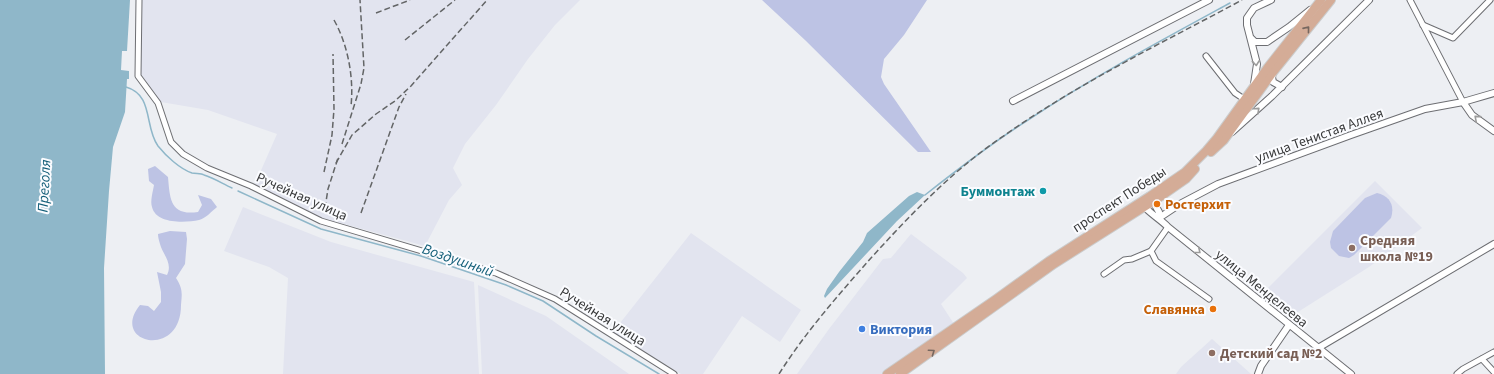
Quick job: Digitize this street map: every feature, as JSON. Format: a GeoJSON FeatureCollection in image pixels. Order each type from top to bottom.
{"type":"FeatureCollection","features":[{"type":"Feature","properties":{"kind":"main road","name":"проспект Победы"},"geometry":{"type":"LineString","coordinates":[[887,374],[996,299],[1049,260],[1186,179],[1224,140],[1274,71],[1331,0]]}},
{"type":"Feature","properties":{"kind":"main road","name":"проспект Победы"},"geometry":{"type":"LineString","coordinates":[[1151,199],[1184,172],[1217,138],[1253,87],[1319,2]]}},
{"type":"Feature","properties":{"kind":"main road","name":"проспект Победы"},"geometry":{"type":"LineString","coordinates":[[900,374],[1054,264],[1142,204]]}},
{"type":"Feature","properties":{"kind":"street","name":"Ручейная улица"},"geometry":{"type":"LineString","coordinates":[[139,0],[137,70],[139,79],[158,104],[171,142],[183,154],[207,168],[251,186],[321,221],[496,273],[535,290],[555,299],[674,374]]}},
{"type":"Feature","properties":{"kind":"street"},"geometry":{"type":"LineString","coordinates":[[1012,101],[1209,0]]}},
{"type":"Feature","properties":{"kind":"street"},"geometry":{"type":"LineString","coordinates":[[1253,87],[1257,69],[1252,39],[1247,25],[1247,18],[1254,8],[1271,0]]}},
{"type":"Feature","properties":{"kind":"street"},"geometry":{"type":"LineString","coordinates":[[1224,140],[1282,87],[1369,0]]}},
{"type":"Feature","properties":{"kind":"street"},"geometry":{"type":"LineString","coordinates":[[1410,0],[1463,102],[1472,115],[1494,131]]}},
{"type":"Feature","properties":{"kind":"street"},"geometry":{"type":"LineString","coordinates":[[1423,24],[1453,38],[1490,0]]}},
{"type":"Feature","properties":{"kind":"street"},"geometry":{"type":"LineString","coordinates":[[1252,39],[1255,42],[1267,42],[1290,27],[1319,2]]}},
{"type":"Feature","properties":{"kind":"street"},"geometry":{"type":"LineString","coordinates":[[1206,56],[1235,93],[1244,99]]}},
{"type":"Feature","properties":{"kind":"street"},"geometry":{"type":"LineString","coordinates":[[1274,71],[1272,77],[1273,82],[1282,87]]}},
{"type":"Feature","properties":{"kind":"street","name":"улица Тенистая Аллея"},"geometry":{"type":"LineString","coordinates":[[1160,218],[1180,204],[1218,184],[1425,109],[1463,102],[1494,93]]}},
{"type":"Feature","properties":{"kind":"street","name":"улица Менделеева"},"geometry":{"type":"LineString","coordinates":[[1151,199],[1159,212],[1160,218],[1168,227],[1351,374]]}},
{"type":"Feature","properties":{"kind":"street","name":"улица Менделеева"},"geometry":{"type":"LineString","coordinates":[[1142,204],[1153,216],[1160,218]]}},
{"type":"Feature","properties":{"kind":"street"},"geometry":{"type":"LineString","coordinates":[[1104,274],[1124,260],[1132,259],[1151,251],[1168,227]]}},
{"type":"Feature","properties":{"kind":"street"},"geometry":{"type":"LineString","coordinates":[[1318,348],[1494,244]]}},
{"type":"Feature","properties":{"kind":"street"},"geometry":{"type":"LineString","coordinates":[[1151,251],[1156,261],[1209,299]]}},
{"type":"Feature","properties":{"kind":"street"},"geometry":{"type":"LineString","coordinates":[[1258,374],[1289,325]]}},
{"type":"Feature","properties":{"kind":"street"},"geometry":{"type":"LineString","coordinates":[[1457,374],[1494,352]]}},
{"type":"Feature","properties":{"kind":"street"},"geometry":{"type":"LineString","coordinates":[[1482,359],[1494,372]]}},
{"type":"Feature","properties":{"kind":"shaded area"},"geometry":{"type":"Polygon","coordinates":[[[141,0],[580,0],[555,25],[465,144],[453,168],[462,185],[449,200],[425,246],[322,218],[255,184],[277,134],[208,110],[155,101],[143,77],[138,74],[141,0]]]}},
{"type":"Feature","properties":{"kind":"shaded area"},"geometry":{"type":"Polygon","coordinates":[[[762,0],[927,0],[904,35],[884,59],[881,77],[884,84],[931,152],[918,152],[805,40],[762,0]]]}},
{"type":"Feature","properties":{"kind":"shaded area"},"geometry":{"type":"Polygon","coordinates":[[[155,166],[168,177],[171,199],[177,208],[189,213],[198,212],[202,205],[198,195],[211,199],[217,207],[204,218],[199,220],[179,222],[159,217],[151,205],[154,185],[149,181],[148,169],[155,166]]]}},
{"type":"Feature","properties":{"kind":"shaded area","name":"Средняя школа №19"},"geometry":{"type":"Polygon","coordinates":[[[1375,181],[1422,228],[1369,267],[1290,317],[1262,294],[1375,181]]]}},
{"type":"Feature","properties":{"kind":"shaded area"},"geometry":{"type":"Polygon","coordinates":[[[1377,193],[1385,196],[1390,202],[1392,206],[1391,218],[1354,255],[1349,258],[1339,256],[1331,248],[1330,242],[1333,231],[1365,198],[1377,193]]]}},
{"type":"Feature","properties":{"kind":"shaded area"},"geometry":{"type":"Polygon","coordinates":[[[243,207],[331,242],[474,282],[479,374],[283,374],[288,278],[269,267],[224,251],[243,207]]]}},
{"type":"Feature","properties":{"kind":"shaded area"},"geometry":{"type":"Polygon","coordinates":[[[170,231],[186,232],[187,239],[185,264],[176,278],[180,285],[182,294],[178,322],[170,334],[160,339],[149,340],[139,336],[133,329],[133,318],[140,305],[148,306],[154,311],[161,302],[161,292],[157,272],[167,275],[169,267],[167,259],[161,248],[158,234],[170,231]]]}},
{"type":"Feature","properties":{"kind":"shaded area"},"geometry":{"type":"Polygon","coordinates":[[[691,233],[801,310],[780,342],[742,316],[703,374],[681,374],[613,332],[691,233]]]}},
{"type":"Feature","properties":{"kind":"shaded area"},"geometry":{"type":"Polygon","coordinates":[[[911,234],[963,273],[967,278],[941,304],[954,324],[883,374],[797,374],[829,329],[883,259],[891,258],[911,234]]]}},
{"type":"Feature","properties":{"kind":"shaded area"},"geometry":{"type":"Polygon","coordinates":[[[478,285],[546,316],[629,374],[482,374],[478,285]]]}},
{"type":"Feature","properties":{"kind":"shaded area","name":"Детский сад №2"},"geometry":{"type":"Polygon","coordinates":[[[1212,339],[1251,374],[1176,374],[1181,367],[1212,339]]]}},
{"type":"Feature","properties":{"kind":"water","name":"Преголя"},"geometry":{"type":"Polygon","coordinates":[[[0,0],[130,0],[127,51],[122,51],[121,70],[129,71],[129,79],[127,79],[125,112],[113,147],[109,191],[104,268],[105,374],[0,374],[0,0]]]}},
{"type":"Feature","properties":{"kind":"water"},"geometry":{"type":"Polygon","coordinates":[[[917,192],[925,195],[897,221],[825,298],[824,296],[827,289],[863,242],[867,233],[909,196],[917,192]]]}},
{"type":"Feature","properties":{"kind":"waterway"},"geometry":{"type":"LineString","coordinates":[[925,195],[988,147],[1053,104],[1128,59],[1230,3]]}},
{"type":"Feature","properties":{"kind":"waterway","name":"Воздушный"},"geometry":{"type":"LineString","coordinates":[[126,87],[135,91],[141,97],[145,104],[154,138],[158,146],[169,158],[187,171],[203,174],[232,188]]}},
{"type":"Feature","properties":{"kind":"waterway","name":"Воздушный"},"geometry":{"type":"LineString","coordinates":[[238,191],[321,229],[421,256],[506,285],[543,301],[596,336],[659,374]]}},
{"type":"Feature","properties":{"kind":"railway"},"geometry":{"type":"LineString","coordinates":[[342,144],[361,84],[364,68],[360,0]]}},
{"type":"Feature","properties":{"kind":"railway"},"geometry":{"type":"LineString","coordinates":[[376,13],[410,0]]}},
{"type":"Feature","properties":{"kind":"railway"},"geometry":{"type":"LineString","coordinates":[[405,40],[455,0]]}},
{"type":"Feature","properties":{"kind":"railway"},"geometry":{"type":"LineString","coordinates":[[336,163],[352,135],[376,114],[395,101],[411,86],[487,0]]}},
{"type":"Feature","properties":{"kind":"railway"},"geometry":{"type":"LineString","coordinates":[[779,374],[811,329],[871,258],[934,192],[968,162],[1005,135],[1062,98],[1121,64],[1242,0]]}},
{"type":"Feature","properties":{"kind":"railway"},"geometry":{"type":"LineString","coordinates":[[334,20],[343,40],[349,62],[352,84],[351,106]]}},
{"type":"Feature","properties":{"kind":"railway"},"geometry":{"type":"LineString","coordinates":[[324,172],[332,135],[334,109],[333,54]]}},
{"type":"Feature","properties":{"kind":"railway"},"geometry":{"type":"LineString","coordinates":[[361,213],[399,107],[406,94]]}},
{"type":"Feature","properties":{"kind":"railway"},"geometry":{"type":"LineString","coordinates":[[325,208],[328,189],[338,158]]}},
{"type":"Feature","properties":{"kind":"place","name":"Буммонтаж"},"geometry":{"type":"Point","coordinates":[1043,191]}},
{"type":"Feature","properties":{"kind":"place","name":"Ростерхит"},"geometry":{"type":"Point","coordinates":[1157,204]}},
{"type":"Feature","properties":{"kind":"place","name":"Средняя школа №19"},"geometry":{"type":"Point","coordinates":[1352,248]}},
{"type":"Feature","properties":{"kind":"place","name":"Славянка"},"geometry":{"type":"Point","coordinates":[1213,309]}},
{"type":"Feature","properties":{"kind":"place","name":"Виктория"},"geometry":{"type":"Point","coordinates":[862,329]}},
{"type":"Feature","properties":{"kind":"place","name":"Детский сад №2"},"geometry":{"type":"Point","coordinates":[1212,353]}}]}
